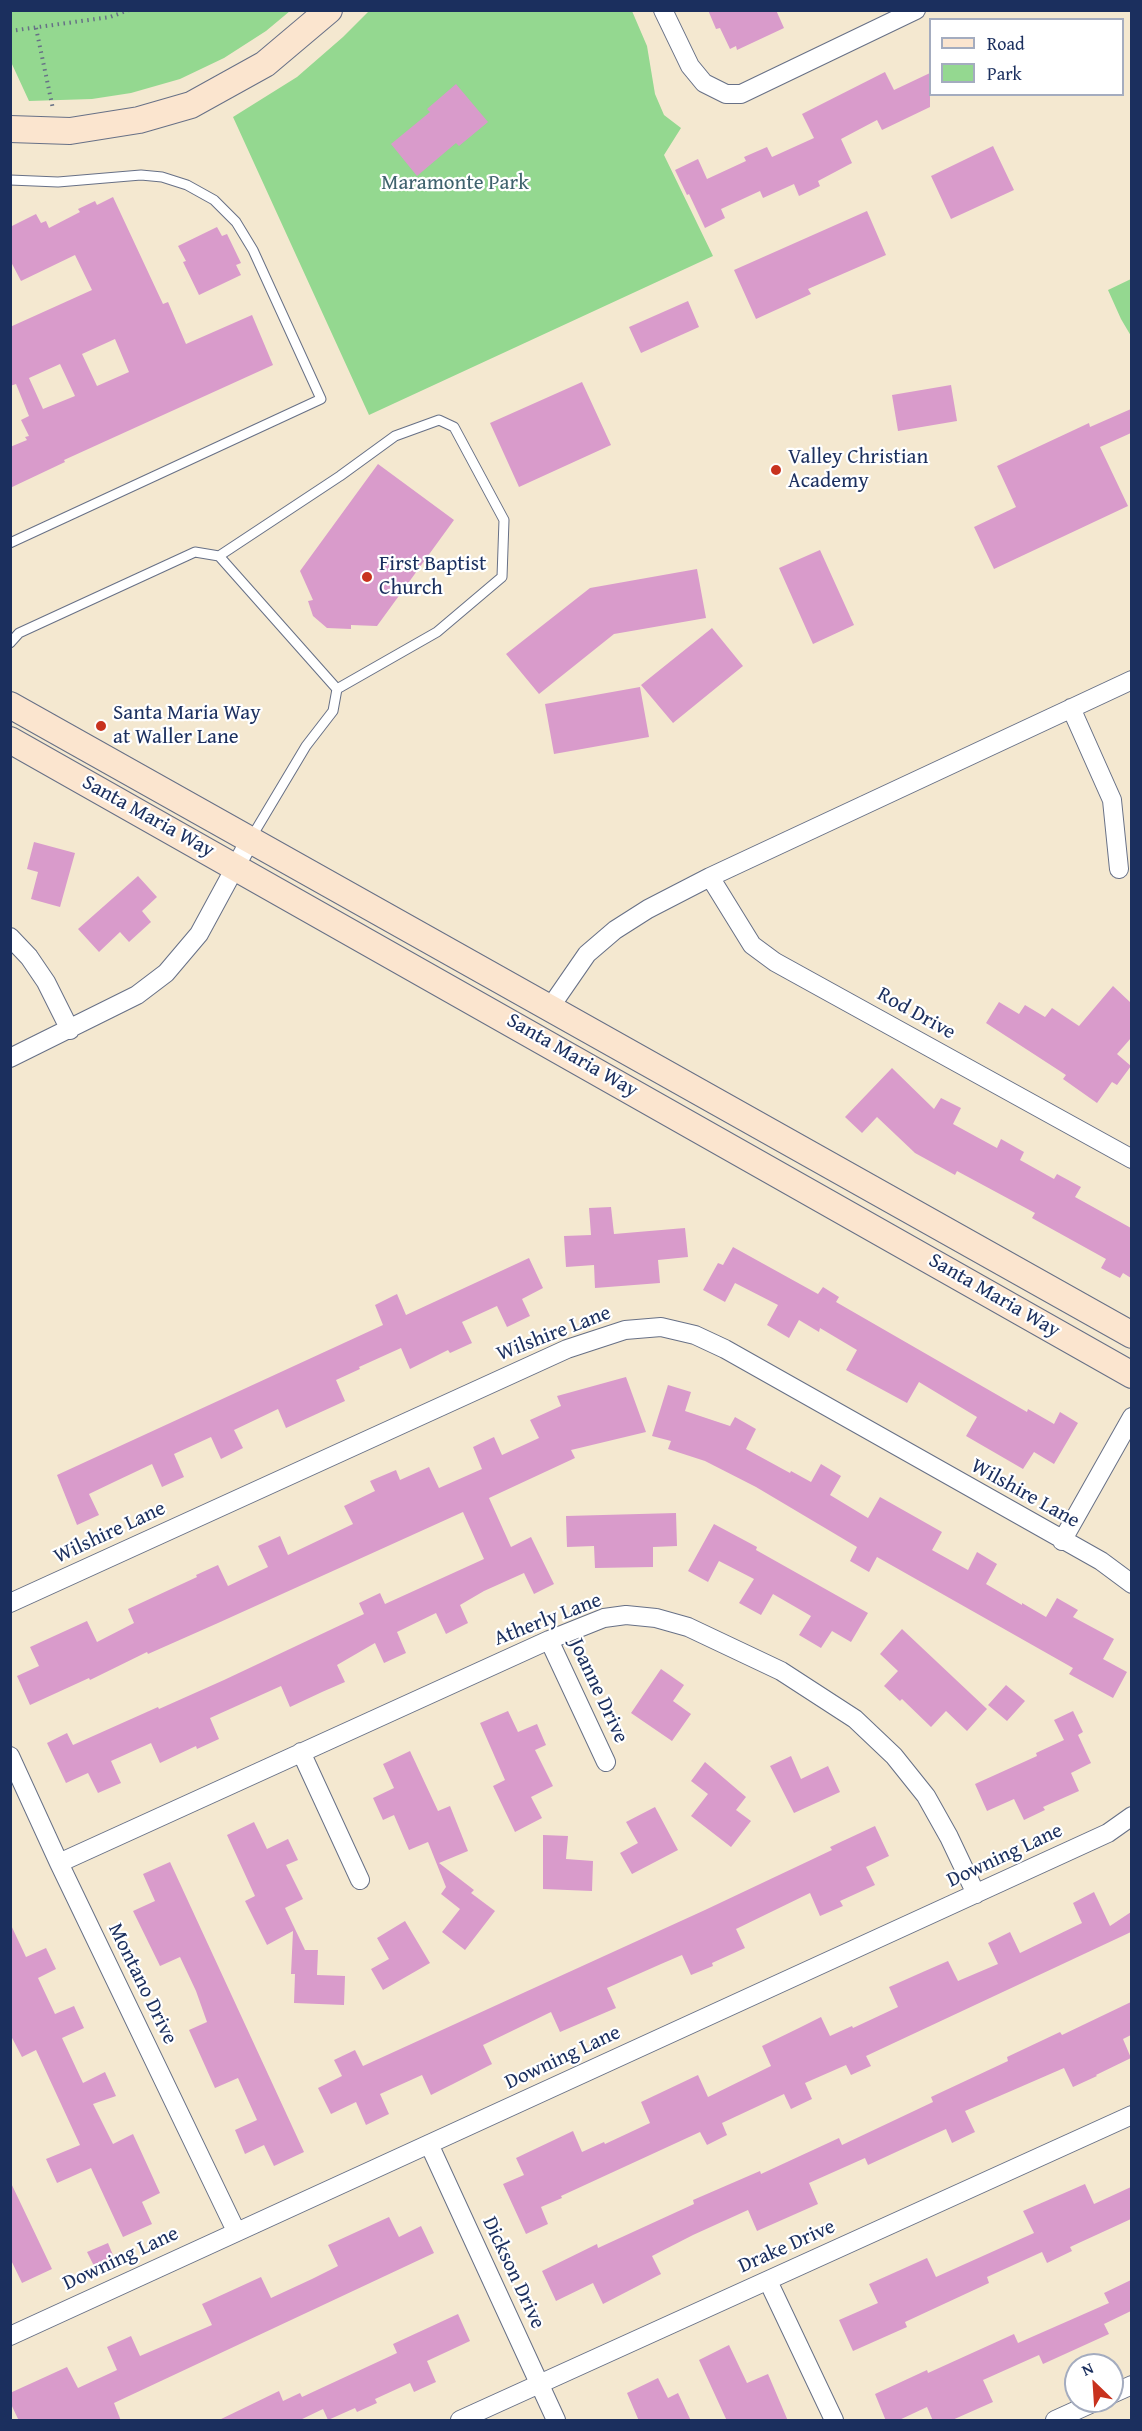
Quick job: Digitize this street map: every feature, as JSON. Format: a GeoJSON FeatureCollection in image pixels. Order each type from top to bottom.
{"type":"FeatureCollection","features":[{"type":"Feature","properties":{"kind":"main road"},"geometry":{"type":"LineString","coordinates":[[10,129],[70,131],[139,120],[191,105],[265,64],[329,10]]}},
{"type":"Feature","properties":{"kind":"main road","name":"Santa Maria Way"},"geometry":{"type":"LineString","coordinates":[[10,705],[1131,1335]]}},
{"type":"Feature","properties":{"kind":"main road","name":"Santa Maria Way"},"geometry":{"type":"LineString","coordinates":[[10,740],[1131,1375]]}},
{"type":"Feature","properties":{"kind":"street"},"geometry":{"type":"LineString","coordinates":[[663,10],[690,66],[704,83],[726,94],[741,94],[916,10]]}},
{"type":"Feature","properties":{"kind":"street"},"geometry":{"type":"LineString","coordinates":[[549,1009],[587,954],[615,930],[648,909],[710,877],[1131,680]]}},
{"type":"Feature","properties":{"kind":"street"},"geometry":{"type":"LineString","coordinates":[[1071,708],[1112,800],[1119,869]]}},
{"type":"Feature","properties":{"kind":"street"},"geometry":{"type":"LineString","coordinates":[[10,1058],[137,995],[166,973],[199,934],[216,905],[234,865],[250,840]]}},
{"type":"Feature","properties":{"kind":"street","name":"Rod Drive"},"geometry":{"type":"LineString","coordinates":[[710,877],[752,945],[775,962],[1131,1157]]}},
{"type":"Feature","properties":{"kind":"street"},"geometry":{"type":"LineString","coordinates":[[10,937],[29,957],[46,982],[70,1030]]}},
{"type":"Feature","properties":{"kind":"street","name":"Wilshire Lane"},"geometry":{"type":"LineString","coordinates":[[10,1603],[567,1349],[625,1330],[661,1328],[695,1335],[725,1349],[1101,1561],[1131,1584]]}},
{"type":"Feature","properties":{"kind":"street"},"geometry":{"type":"LineString","coordinates":[[1062,1541],[1131,1417]]}},
{"type":"Feature","properties":{"kind":"street","name":"Atherly Lane"},"geometry":{"type":"LineString","coordinates":[[59,1863],[549,1640],[604,1618],[626,1615],[656,1618],[688,1627],[781,1671],[855,1719],[894,1756],[926,1796],[949,1837],[976,1894]]}},
{"type":"Feature","properties":{"kind":"street","name":"Joanne Drive"},"geometry":{"type":"LineString","coordinates":[[549,1640],[606,1762]]}},
{"type":"Feature","properties":{"kind":"street"},"geometry":{"type":"LineString","coordinates":[[302,1752],[360,1880]]}},
{"type":"Feature","properties":{"kind":"street","name":"Montano Drive"},"geometry":{"type":"LineString","coordinates":[[10,1756],[59,1863],[236,2230]]}},
{"type":"Feature","properties":{"kind":"street","name":"Downing Lane"},"geometry":{"type":"LineString","coordinates":[[10,2336],[236,2230],[1108,1833],[1131,1816]]}},
{"type":"Feature","properties":{"kind":"street","name":"Drake Drive"},"geometry":{"type":"LineString","coordinates":[[460,2421],[1131,2115]]}},
{"type":"Feature","properties":{"kind":"street","name":"Dickson Drive"},"geometry":{"type":"LineString","coordinates":[[429,2144],[556,2421]]}},
{"type":"Feature","properties":{"kind":"street"},"geometry":{"type":"LineString","coordinates":[[768,2281],[834,2421]]}},
{"type":"Feature","properties":{"kind":"street"},"geometry":{"type":"LineString","coordinates":[[1055,2421],[1072,2413]]}},
{"type":"Feature","properties":{"kind":"lane"},"geometry":{"type":"LineString","coordinates":[[10,180],[58,182],[141,175],[162,177],[187,184],[214,200],[236,222],[249,243],[321,399],[10,543]]}},
{"type":"Feature","properties":{"kind":"lane"},"geometry":{"type":"LineString","coordinates":[[219,556],[340,476],[395,436],[439,420],[454,427],[504,520],[502,577],[437,632],[337,689]]}},
{"type":"Feature","properties":{"kind":"lane"},"geometry":{"type":"LineString","coordinates":[[10,643],[19,633],[195,552],[219,556],[337,689]]}},
{"type":"Feature","properties":{"kind":"lane"},"geometry":{"type":"LineString","coordinates":[[250,840],[306,746],[333,711],[337,689]]}},
{"type":"Feature","properties":{"kind":"path"},"geometry":{"type":"LineString","coordinates":[[10,31],[110,17],[129,10]]}},
{"type":"Feature","properties":{"kind":"path"},"geometry":{"type":"LineString","coordinates":[[36,27],[56,131]]}},
{"type":"Feature","properties":{"kind":"green space"},"geometry":{"type":"Polygon","coordinates":[[[10,11],[290,11],[266,31],[224,58],[180,79],[131,93],[92,99],[29,101],[11,62],[10,11]]]}},
{"type":"Feature","properties":{"kind":"green space","name":"Maramonte Park"},"geometry":{"type":"Polygon","coordinates":[[[369,11],[632,11],[647,46],[655,94],[664,115],[681,128],[664,155],[713,256],[369,415],[233,117],[297,77],[369,11]]]}},
{"type":"Feature","properties":{"kind":"green space"},"geometry":{"type":"Polygon","coordinates":[[[1131,279],[1131,336],[1108,290],[1131,279]]]}},
{"type":"Feature","properties":{"kind":"building"},"geometry":{"type":"Polygon","coordinates":[[[708,10],[776,10],[784,28],[737,50],[736,46],[730,49],[720,28],[716,29],[708,10]]]}},
{"type":"Feature","properties":{"kind":"building"},"geometry":{"type":"Polygon","coordinates":[[[885,72],[894,90],[929,73],[930,107],[882,130],[877,120],[841,139],[852,163],[818,181],[820,186],[799,196],[794,184],[763,198],[760,191],[721,209],[725,218],[705,228],[675,170],[698,159],[707,179],[746,161],[744,157],[767,147],[772,157],[814,138],[802,114],[885,72]]]}},
{"type":"Feature","properties":{"kind":"building"},"geometry":{"type":"Polygon","coordinates":[[[456,84],[488,122],[459,146],[456,143],[417,176],[391,144],[430,112],[427,109],[456,84]]]}},
{"type":"Feature","properties":{"kind":"building"},"geometry":{"type":"Polygon","coordinates":[[[993,146],[1014,190],[951,219],[931,176],[993,146]]]}},
{"type":"Feature","properties":{"kind":"building"},"geometry":{"type":"Polygon","coordinates":[[[113,197],[163,304],[168,302],[186,344],[252,315],[273,365],[64,460],[65,462],[10,488],[10,447],[27,440],[25,437],[29,436],[21,420],[29,416],[16,384],[10,386],[10,327],[92,290],[75,255],[21,281],[10,260],[10,227],[36,214],[41,223],[46,221],[49,228],[80,212],[78,209],[95,201],[97,205],[113,197]],[[115,339],[82,354],[97,386],[129,372],[115,339]],[[60,364],[29,378],[43,409],[75,396],[60,364]]]}},
{"type":"Feature","properties":{"kind":"building"},"geometry":{"type":"Polygon","coordinates":[[[867,211],[886,255],[808,289],[811,294],[756,319],[734,270],[867,211]]]}},
{"type":"Feature","properties":{"kind":"building"},"geometry":{"type":"Polygon","coordinates":[[[217,227],[222,236],[227,234],[241,263],[236,265],[241,275],[199,295],[178,246],[217,227]]]}},
{"type":"Feature","properties":{"kind":"building"},"geometry":{"type":"Polygon","coordinates":[[[688,301],[699,327],[641,353],[629,327],[688,301]]]}},
{"type":"Feature","properties":{"kind":"building"},"geometry":{"type":"Polygon","coordinates":[[[582,382],[611,445],[519,487],[490,423],[582,382]]]}},
{"type":"Feature","properties":{"kind":"building"},"geometry":{"type":"Polygon","coordinates":[[[951,385],[957,421],[898,431],[892,395],[951,385]]]}},
{"type":"Feature","properties":{"kind":"building"},"geometry":{"type":"Polygon","coordinates":[[[1131,409],[1131,433],[1100,447],[1128,506],[994,569],[974,527],[1016,507],[997,466],[1089,423],[1090,427],[1131,409]]]}},
{"type":"Feature","properties":{"kind":"building"},"geometry":{"type":"Polygon","coordinates":[[[378,464],[454,520],[377,626],[351,625],[351,629],[327,628],[313,616],[308,601],[313,600],[300,571],[378,464]]]}},
{"type":"Feature","properties":{"kind":"building"},"geometry":{"type":"Polygon","coordinates":[[[820,550],[854,625],[813,644],[779,568],[820,550]]]}},
{"type":"Feature","properties":{"kind":"building"},"geometry":{"type":"Polygon","coordinates":[[[697,569],[706,618],[614,634],[539,694],[506,654],[590,588],[697,569]]]}},
{"type":"Feature","properties":{"kind":"building"},"geometry":{"type":"Polygon","coordinates":[[[712,628],[743,666],[673,723],[641,685],[712,628]]]}},
{"type":"Feature","properties":{"kind":"building"},"geometry":{"type":"Polygon","coordinates":[[[640,687],[649,737],[554,754],[545,704],[640,687]]]}},
{"type":"Feature","properties":{"kind":"building"},"geometry":{"type":"Polygon","coordinates":[[[34,842],[75,853],[60,907],[31,899],[38,872],[27,869],[34,842]]]}},
{"type":"Feature","properties":{"kind":"building"},"geometry":{"type":"Polygon","coordinates":[[[138,876],[157,897],[142,911],[151,922],[129,942],[120,932],[99,952],[78,929],[138,876]]]}},
{"type":"Feature","properties":{"kind":"building"},"geometry":{"type":"Polygon","coordinates":[[[1113,986],[1131,1003],[1131,1038],[1117,1054],[1131,1066],[1117,1085],[1112,1082],[1097,1103],[1063,1079],[1066,1075],[986,1023],[999,1002],[1019,1014],[1025,1005],[1045,1017],[1052,1008],[1079,1026],[1113,986]]]}},
{"type":"Feature","properties":{"kind":"building"},"geometry":{"type":"Polygon","coordinates":[[[892,1068],[934,1109],[941,1098],[961,1108],[953,1124],[997,1148],[1001,1139],[1024,1152],[1020,1160],[1054,1179],[1057,1174],[1081,1187],[1075,1197],[1131,1228],[1131,1278],[1123,1273],[1120,1278],[1101,1268],[1106,1259],[1032,1218],[1035,1213],[957,1171],[955,1175],[915,1153],[877,1117],[862,1133],[845,1117],[892,1068]]]}},
{"type":"Feature","properties":{"kind":"building"},"geometry":{"type":"Polygon","coordinates":[[[611,1207],[614,1234],[685,1228],[688,1257],[658,1260],[660,1283],[595,1288],[594,1265],[566,1267],[564,1236],[591,1235],[589,1208],[611,1207]]]}},
{"type":"Feature","properties":{"kind":"building"},"geometry":{"type":"Polygon","coordinates":[[[733,1247],[818,1294],[823,1287],[839,1297],[836,1302],[1027,1412],[1028,1409],[1054,1424],[1060,1412],[1078,1423],[1054,1464],[1034,1452],[1023,1469],[966,1436],[977,1417],[919,1382],[907,1403],[846,1370],[857,1350],[820,1328],[819,1332],[799,1320],[789,1338],[767,1325],[778,1305],[735,1283],[725,1302],[703,1290],[718,1263],[723,1265],[733,1247]]]}},
{"type":"Feature","properties":{"kind":"building"},"geometry":{"type":"Polygon","coordinates":[[[529,1258],[543,1288],[522,1299],[530,1316],[507,1327],[497,1306],[462,1322],[472,1343],[450,1353],[448,1350],[410,1369],[401,1348],[359,1367],[360,1369],[336,1380],[345,1401],[286,1428],[278,1409],[234,1430],[243,1448],[221,1459],[211,1437],[174,1454],[184,1477],[162,1487],[152,1464],[89,1494],[99,1515],[77,1525],[57,1475],[383,1325],[375,1305],[397,1294],[406,1315],[529,1258]]]}},
{"type":"Feature","properties":{"kind":"building"},"geometry":{"type":"Polygon","coordinates":[[[626,1377],[646,1432],[571,1450],[575,1458],[489,1498],[511,1547],[531,1537],[554,1584],[534,1594],[524,1573],[460,1605],[468,1623],[446,1634],[436,1613],[397,1632],[406,1653],[384,1663],[375,1643],[337,1665],[345,1682],[290,1707],[281,1686],[210,1718],[219,1739],[197,1749],[196,1746],[160,1763],[151,1743],[111,1761],[121,1783],[98,1793],[88,1773],[66,1783],[47,1743],[67,1733],[73,1745],[158,1707],[159,1709],[364,1614],[359,1603],[380,1593],[385,1604],[484,1559],[463,1512],[30,1705],[17,1676],[39,1666],[30,1647],[87,1621],[97,1642],[134,1623],[128,1609],[218,1565],[228,1586],[268,1567],[258,1546],[280,1536],[288,1555],[353,1524],[344,1506],[375,1491],[370,1481],[396,1470],[400,1480],[429,1467],[439,1488],[482,1469],[473,1447],[494,1437],[502,1455],[539,1438],[530,1420],[561,1406],[557,1396],[626,1377]]]}},
{"type":"Feature","properties":{"kind":"building"},"geometry":{"type":"Polygon","coordinates":[[[668,1385],[691,1392],[685,1411],[730,1426],[735,1417],[756,1429],[746,1449],[790,1473],[791,1471],[811,1482],[821,1464],[841,1476],[830,1495],[868,1518],[880,1497],[942,1532],[932,1550],[968,1570],[977,1552],[997,1564],[986,1584],[1022,1605],[1022,1603],[1046,1617],[1057,1598],[1078,1610],[1073,1617],[1114,1639],[1103,1659],[1127,1672],[1113,1698],[1069,1674],[1073,1668],[877,1557],[869,1572],[850,1561],[857,1547],[756,1487],[705,1461],[668,1449],[671,1441],[652,1436],[668,1385]]]}},
{"type":"Feature","properties":{"kind":"building"},"geometry":{"type":"Polygon","coordinates":[[[676,1513],[677,1546],[653,1547],[653,1567],[595,1568],[594,1546],[567,1547],[566,1516],[676,1513]]]}},
{"type":"Feature","properties":{"kind":"building"},"geometry":{"type":"Polygon","coordinates":[[[714,1524],[868,1613],[851,1642],[832,1631],[821,1648],[799,1635],[811,1616],[773,1594],[761,1615],[739,1603],[754,1579],[719,1561],[708,1582],[688,1571],[714,1524]]]}},
{"type":"Feature","properties":{"kind":"building"},"geometry":{"type":"Polygon","coordinates":[[[902,1629],[987,1709],[967,1731],[946,1711],[931,1727],[902,1699],[900,1701],[884,1686],[898,1671],[880,1654],[902,1629]]]}},
{"type":"Feature","properties":{"kind":"building"},"geometry":{"type":"Polygon","coordinates":[[[661,1669],[684,1685],[673,1701],[691,1714],[672,1741],[631,1713],[661,1669]]]}},
{"type":"Feature","properties":{"kind":"building"},"geometry":{"type":"Polygon","coordinates":[[[1006,1685],[1025,1701],[1007,1721],[988,1705],[1006,1685]]]}},
{"type":"Feature","properties":{"kind":"building"},"geometry":{"type":"Polygon","coordinates":[[[508,1711],[518,1732],[537,1724],[546,1745],[535,1750],[553,1786],[531,1797],[542,1818],[515,1832],[493,1786],[505,1780],[480,1723],[508,1711]]]}},
{"type":"Feature","properties":{"kind":"building"},"geometry":{"type":"Polygon","coordinates":[[[1073,1711],[1083,1732],[1078,1735],[1091,1763],[1071,1773],[1079,1791],[1043,1807],[1045,1810],[1024,1820],[1014,1799],[987,1811],[975,1784],[1037,1756],[1036,1753],[1064,1740],[1054,1720],[1073,1711]]]}},
{"type":"Feature","properties":{"kind":"building"},"geometry":{"type":"Polygon","coordinates":[[[410,1751],[438,1811],[450,1806],[468,1851],[439,1863],[474,1890],[471,1893],[495,1911],[465,1950],[442,1932],[460,1909],[441,1894],[446,1887],[428,1842],[409,1850],[394,1815],[383,1820],[373,1798],[394,1788],[383,1764],[410,1751]]]}},
{"type":"Feature","properties":{"kind":"building"},"geometry":{"type":"Polygon","coordinates":[[[791,1756],[801,1779],[828,1766],[840,1792],[794,1813],[770,1766],[791,1756]]]}},
{"type":"Feature","properties":{"kind":"building"},"geometry":{"type":"Polygon","coordinates":[[[705,1762],[746,1797],[736,1810],[751,1821],[731,1847],[691,1816],[708,1794],[691,1781],[705,1762]]]}},
{"type":"Feature","properties":{"kind":"building"},"geometry":{"type":"Polygon","coordinates":[[[655,1807],[678,1850],[632,1874],[620,1853],[638,1843],[626,1822],[655,1807]]]}},
{"type":"Feature","properties":{"kind":"building"},"geometry":{"type":"Polygon","coordinates":[[[254,1822],[267,1849],[288,1839],[298,1860],[286,1865],[303,1899],[285,1908],[305,1950],[318,1950],[317,1975],[345,1976],[344,2005],[294,2003],[295,1974],[291,1974],[293,1931],[267,1945],[245,1901],[255,1896],[227,1835],[254,1822]]]}},
{"type":"Feature","properties":{"kind":"building"},"geometry":{"type":"Polygon","coordinates":[[[875,1826],[889,1856],[866,1867],[875,1885],[840,1901],[843,1906],[820,1916],[810,1893],[736,1929],[745,1948],[712,1963],[713,1966],[691,1975],[682,1955],[607,1988],[616,2008],[560,2032],[551,2012],[483,2045],[492,2064],[431,2095],[422,2075],[380,2094],[389,2114],[366,2125],[356,2102],[331,2114],[318,2088],[342,2076],[334,2060],[355,2050],[363,2066],[705,1910],[832,1850],[830,1847],[875,1826]]]}},
{"type":"Feature","properties":{"kind":"building"},"geometry":{"type":"Polygon","coordinates":[[[543,1835],[568,1836],[566,1859],[593,1861],[592,1891],[543,1889],[543,1835]]]}},
{"type":"Feature","properties":{"kind":"building"},"geometry":{"type":"Polygon","coordinates":[[[170,1862],[304,2152],[274,2166],[264,2145],[245,2154],[235,2130],[257,2120],[238,2078],[215,2088],[189,2030],[207,2022],[196,1991],[180,1957],[160,1966],[133,1911],[155,1901],[143,1874],[170,1862]]]}},
{"type":"Feature","properties":{"kind":"building"},"geometry":{"type":"Polygon","coordinates":[[[1094,1892],[1110,1926],[1131,1912],[1131,1932],[866,2056],[871,2066],[851,2075],[846,2065],[805,2083],[812,2099],[791,2109],[784,2094],[722,2123],[727,2135],[707,2145],[700,2132],[561,2196],[562,2198],[541,2207],[548,2224],[526,2234],[503,2184],[524,2175],[516,2158],[573,2131],[582,2152],[604,2142],[605,2144],[650,2123],[641,2102],[698,2075],[708,2097],[771,2066],[762,2046],[821,2017],[830,2036],[852,2026],[853,2028],[898,2007],[889,1987],[948,1961],[958,1981],[998,1964],[988,1943],[1010,1932],[1020,1953],[1082,1923],[1073,1903],[1094,1892]]]}},
{"type":"Feature","properties":{"kind":"building"},"geometry":{"type":"Polygon","coordinates":[[[405,1921],[430,1963],[383,1990],[371,1969],[389,1959],[377,1938],[405,1921]]]}},
{"type":"Feature","properties":{"kind":"building"},"geometry":{"type":"Polygon","coordinates":[[[10,1923],[26,1957],[46,1948],[56,1969],[38,1978],[55,2014],[74,2006],[84,2028],[62,2038],[83,2083],[105,2072],[116,2096],[93,2104],[113,2144],[133,2134],[160,2193],[142,2202],[152,2224],[123,2237],[91,2168],[57,2183],[46,2159],[80,2145],[36,2050],[22,2057],[10,2034],[10,1923]]]}},
{"type":"Feature","properties":{"kind":"building"},"geometry":{"type":"Polygon","coordinates":[[[1131,2002],[1131,2035],[1123,2039],[1131,2058],[1097,2076],[1073,2087],[1064,2068],[965,2111],[975,2132],[952,2143],[946,2129],[868,2165],[865,2158],[809,2183],[818,2204],[757,2231],[748,2210],[693,2235],[652,2256],[661,2274],[603,2304],[593,2283],[556,2301],[542,2271],[597,2244],[598,2248],[694,2204],[693,2200],[760,2171],[761,2174],[839,2138],[842,2145],[933,2102],[931,2097],[1008,2061],[1007,2057],[1060,2032],[1062,2035],[1131,2002]]]}},
{"type":"Feature","properties":{"kind":"building"},"geometry":{"type":"Polygon","coordinates":[[[10,2181],[52,2269],[22,2283],[10,2258],[10,2181]]]}},
{"type":"Feature","properties":{"kind":"building"},"geometry":{"type":"Polygon","coordinates":[[[1085,2184],[1094,2204],[1131,2187],[1131,2219],[1070,2247],[1072,2251],[1047,2263],[1042,2252],[987,2277],[989,2283],[905,2322],[907,2327],[853,2351],[839,2320],[878,2303],[869,2284],[927,2258],[936,2277],[1034,2233],[1023,2211],[1085,2184]]]}},
{"type":"Feature","properties":{"kind":"building"},"geometry":{"type":"Polygon","coordinates":[[[389,2217],[399,2237],[421,2226],[434,2253],[114,2403],[121,2421],[19,2421],[10,2402],[10,2393],[67,2367],[78,2388],[117,2370],[107,2347],[131,2336],[140,2356],[212,2325],[202,2304],[261,2277],[271,2298],[338,2266],[328,2245],[389,2217]]]}},
{"type":"Feature","properties":{"kind":"building"},"geometry":{"type":"Polygon","coordinates":[[[108,2243],[115,2260],[95,2268],[87,2252],[108,2243]]]}},
{"type":"Feature","properties":{"kind":"building"},"geometry":{"type":"Polygon","coordinates":[[[1131,2280],[1131,2311],[1104,2324],[1109,2334],[1043,2364],[1039,2355],[983,2380],[993,2402],[950,2421],[933,2421],[927,2407],[897,2421],[886,2421],[875,2394],[1014,2334],[1018,2343],[1109,2303],[1104,2293],[1131,2280]]]}},
{"type":"Feature","properties":{"kind":"building"},"geometry":{"type":"Polygon","coordinates":[[[458,2314],[470,2341],[427,2361],[436,2382],[414,2392],[410,2383],[375,2399],[377,2403],[357,2412],[355,2408],[328,2420],[323,2409],[298,2421],[217,2421],[279,2391],[283,2401],[300,2393],[302,2397],[397,2353],[393,2344],[458,2314]]]}},
{"type":"Feature","properties":{"kind":"building"},"geometry":{"type":"Polygon","coordinates":[[[729,2345],[747,2383],[768,2374],[788,2421],[727,2421],[699,2360],[729,2345]]]}},
{"type":"Feature","properties":{"kind":"building"},"geometry":{"type":"Polygon","coordinates":[[[658,2378],[668,2398],[678,2393],[691,2421],[639,2421],[627,2393],[658,2378]]]}},
{"type":"Feature","properties":{"kind":"place","name":"Valley Christian Academy"},"geometry":{"type":"Point","coordinates":[776,470]}},
{"type":"Feature","properties":{"kind":"place","name":"First Baptist Church"},"geometry":{"type":"Point","coordinates":[367,577]}},
{"type":"Feature","properties":{"kind":"place","name":"Santa Maria Way at Waller Lane"},"geometry":{"type":"Point","coordinates":[101,726]}}]}
